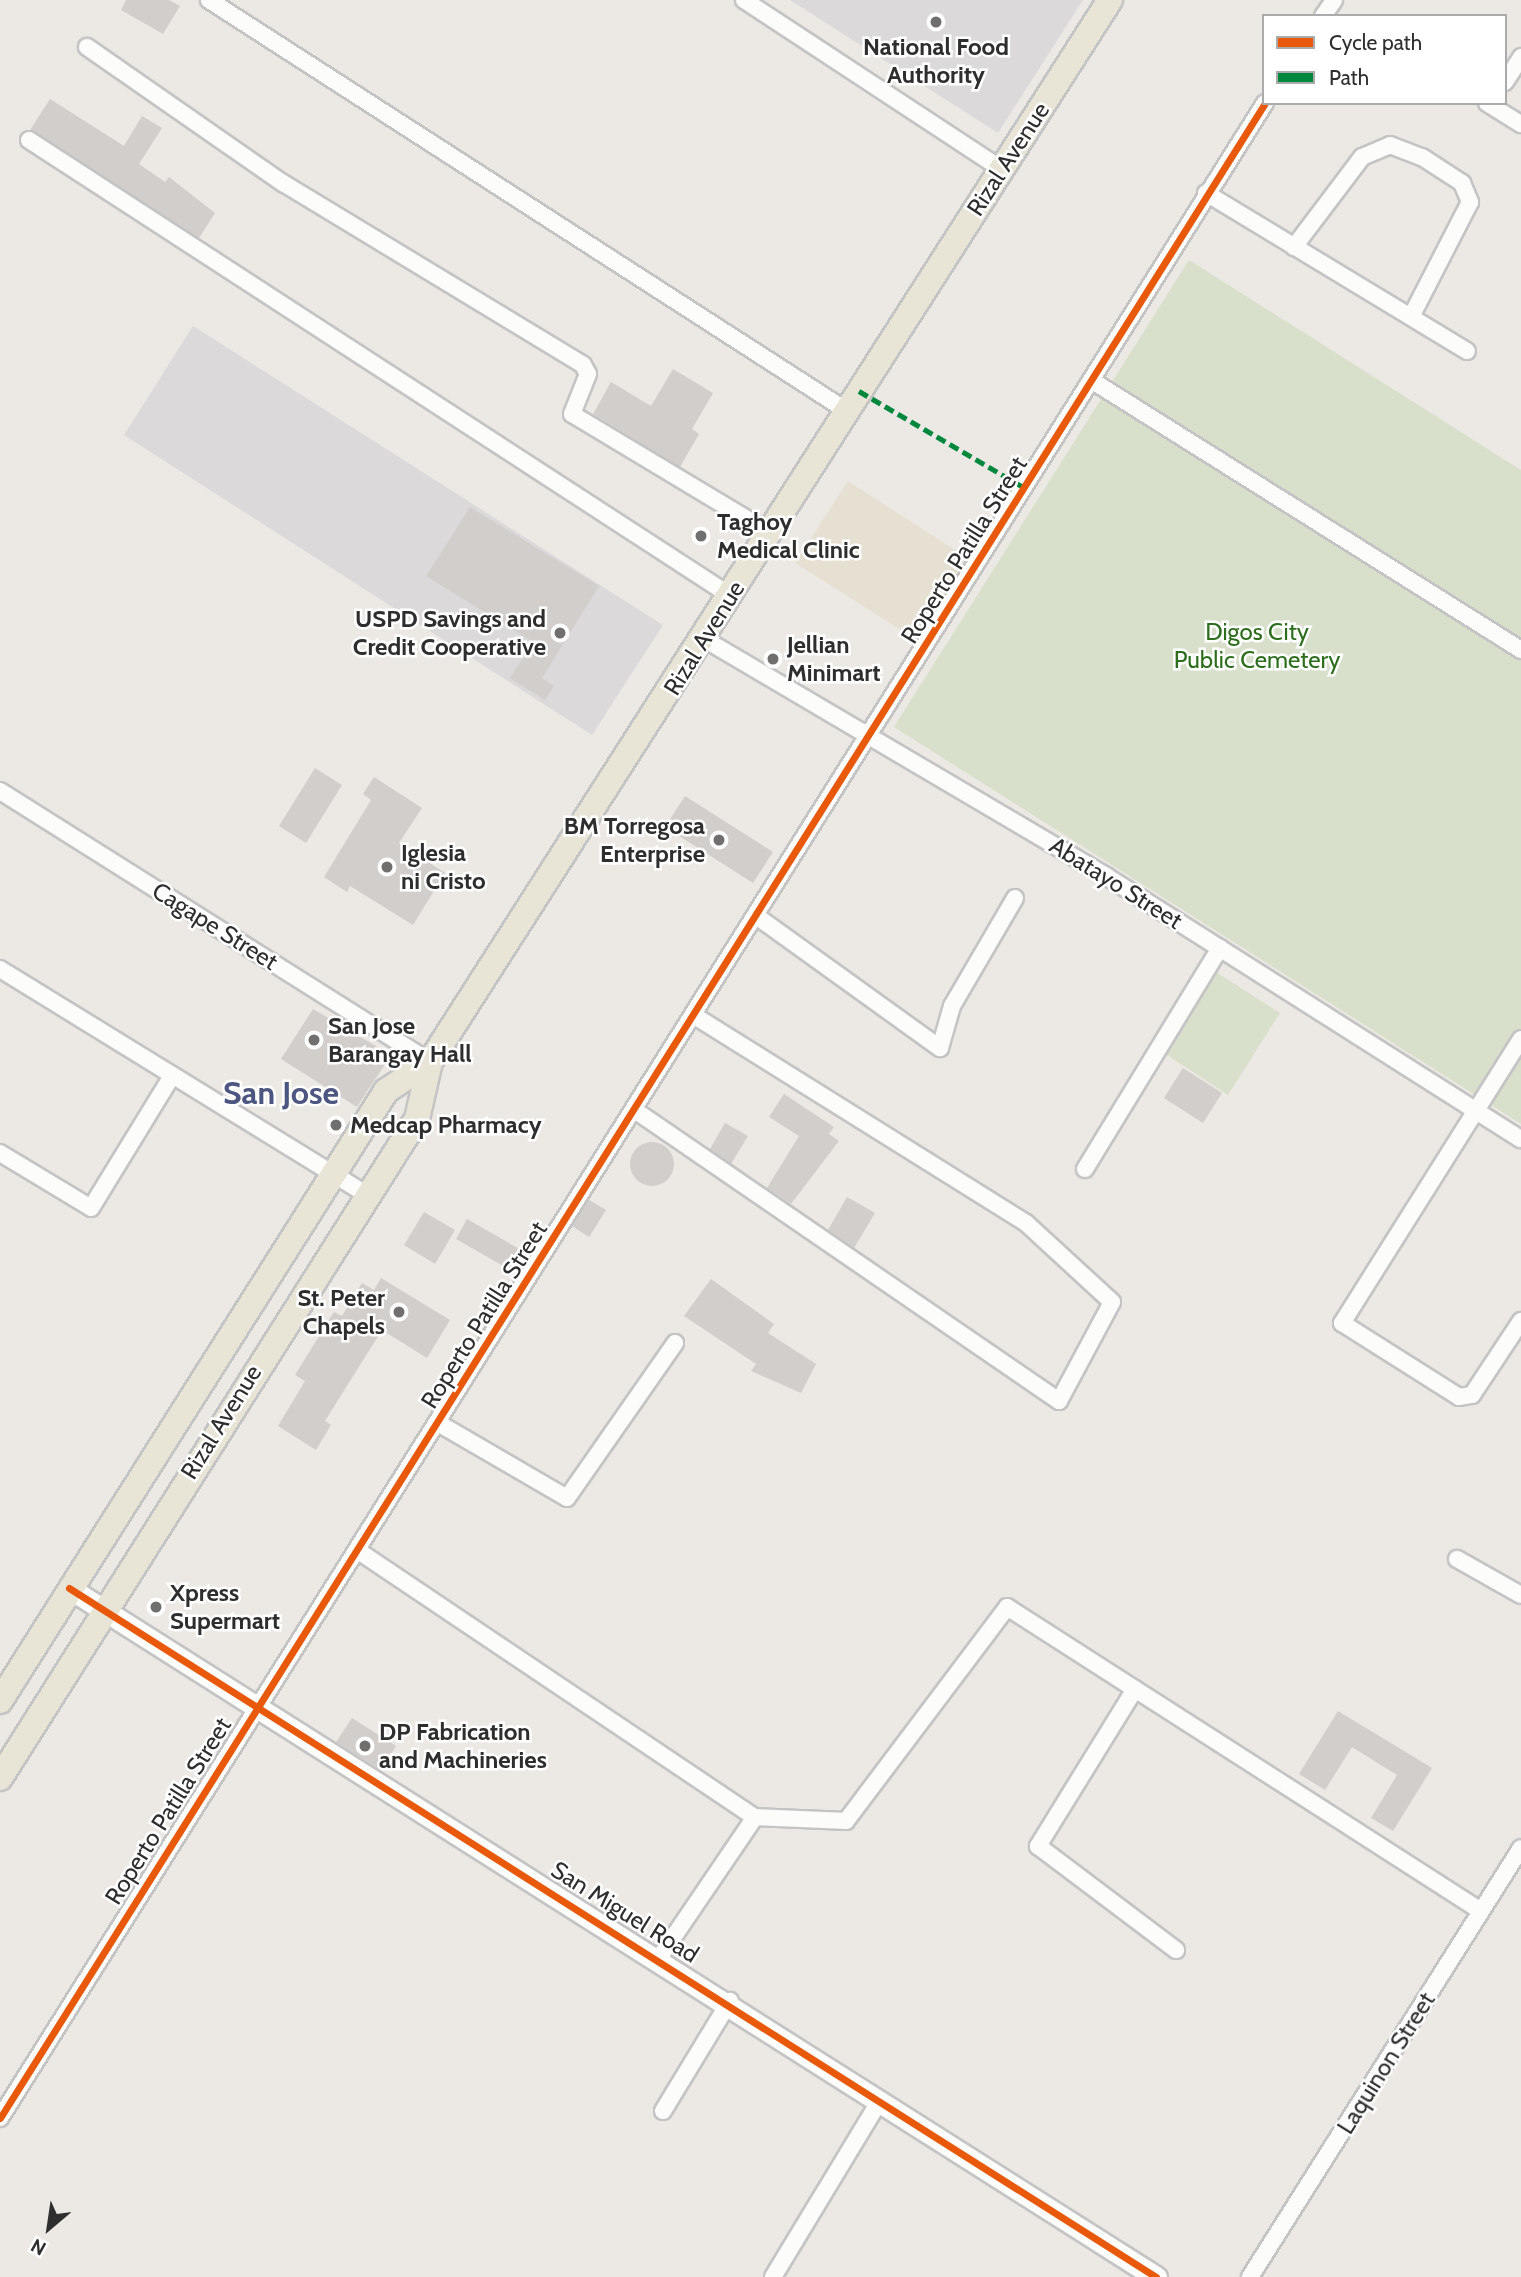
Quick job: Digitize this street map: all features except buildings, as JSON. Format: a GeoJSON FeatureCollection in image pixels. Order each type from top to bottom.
{"type":"FeatureCollection","features":[{"type":"Feature","properties":{"kind":"main road","name":"Rizal Avenue"},"geometry":{"type":"LineString","coordinates":[[2,1772],[418,1119],[430,1062],[704,639],[1111,0]]}},
{"type":"Feature","properties":{"kind":"main road","name":"Rizal Avenue"},"geometry":{"type":"LineString","coordinates":[[0,1701],[69,1588],[386,1091],[430,1062]]}},
{"type":"Feature","properties":{"kind":"street"},"geometry":{"type":"LineString","coordinates":[[209,0],[847,411]]}},
{"type":"Feature","properties":{"kind":"street"},"geometry":{"type":"LineString","coordinates":[[744,0],[1001,169]]}},
{"type":"Feature","properties":{"kind":"street"},"geometry":{"type":"LineString","coordinates":[[87,47],[284,183],[583,365],[587,374],[572,414],[770,533]]}},
{"type":"Feature","properties":{"kind":"street"},"geometry":{"type":"LineString","coordinates":[[1507,79],[1521,57]]}},
{"type":"Feature","properties":{"kind":"street","name":"Roperto Patilla Street"},"geometry":{"type":"LineString","coordinates":[[0,2118],[257,1704],[759,918],[1206,193],[1264,105]]}},
{"type":"Feature","properties":{"kind":"street"},"geometry":{"type":"LineString","coordinates":[[1492,105],[1521,124]]}},
{"type":"Feature","properties":{"kind":"street"},"geometry":{"type":"LineString","coordinates":[[29,140],[731,596]]}},
{"type":"Feature","properties":{"kind":"street"},"geometry":{"type":"LineString","coordinates":[[1294,247],[1362,157],[1390,145],[1422,158],[1462,183],[1470,202],[1411,317]]}},
{"type":"Feature","properties":{"kind":"street"},"geometry":{"type":"LineString","coordinates":[[1206,193],[1467,351]]}},
{"type":"Feature","properties":{"kind":"street"},"geometry":{"type":"LineString","coordinates":[[1091,380],[1521,650]]}},
{"type":"Feature","properties":{"kind":"street","name":"Abatayo Street"},"geometry":{"type":"LineString","coordinates":[[704,639],[1220,948],[1521,1139]]}},
{"type":"Feature","properties":{"kind":"street","name":"Cagape Street"},"geometry":{"type":"LineString","coordinates":[[0,791],[430,1062]]}},
{"type":"Feature","properties":{"kind":"street"},"geometry":{"type":"LineString","coordinates":[[759,918],[940,1048],[951,1006],[1015,898]]}},
{"type":"Feature","properties":{"kind":"street"},"geometry":{"type":"LineString","coordinates":[[1085,1170],[1220,948]]}},
{"type":"Feature","properties":{"kind":"street"},"geometry":{"type":"LineString","coordinates":[[0,969],[368,1195]]}},
{"type":"Feature","properties":{"kind":"street"},"geometry":{"type":"LineString","coordinates":[[636,1111],[1059,1401],[1112,1302],[1026,1223],[696,1017]]}},
{"type":"Feature","properties":{"kind":"street"},"geometry":{"type":"LineString","coordinates":[[1521,1039],[1342,1324],[1459,1397],[1472,1395],[1521,1321]]}},
{"type":"Feature","properties":{"kind":"street"},"geometry":{"type":"LineString","coordinates":[[0,1153],[91,1208],[172,1076]]}},
{"type":"Feature","properties":{"kind":"street"},"geometry":{"type":"LineString","coordinates":[[438,1423],[567,1498],[675,1343]]}},
{"type":"Feature","properties":{"kind":"street"},"geometry":{"type":"LineString","coordinates":[[357,1550],[755,1817],[846,1821],[1007,1607],[1482,1911]]}},
{"type":"Feature","properties":{"kind":"street"},"geometry":{"type":"LineString","coordinates":[[1457,1559],[1521,1595]]}},
{"type":"Feature","properties":{"kind":"street","name":"San Miguel Road"},"geometry":{"type":"LineString","coordinates":[[69,1588],[660,1956],[1156,2277]]}},
{"type":"Feature","properties":{"kind":"street"},"geometry":{"type":"LineString","coordinates":[[1135,1689],[1038,1846],[1176,1950]]}},
{"type":"Feature","properties":{"kind":"street"},"geometry":{"type":"LineString","coordinates":[[660,1956],[755,1817]]}},
{"type":"Feature","properties":{"kind":"street","name":"Laquinon Street"},"geometry":{"type":"LineString","coordinates":[[1250,2277],[1521,1848]]}},
{"type":"Feature","properties":{"kind":"street"},"geometry":{"type":"LineString","coordinates":[[663,2111],[730,2001]]}},
{"type":"Feature","properties":{"kind":"street"},"geometry":{"type":"LineString","coordinates":[[773,2277],[880,2100]]}},
{"type":"Feature","properties":{"kind":"shaded area"},"geometry":{"type":"Polygon","coordinates":[[[790,0],[1083,0],[998,133],[790,0]]]}},
{"type":"Feature","properties":{"kind":"shaded area"},"geometry":{"type":"Polygon","coordinates":[[[193,326],[663,625],[592,735],[124,435],[193,326]]]}},
{"type":"Feature","properties":{"kind":"shaded area"},"geometry":{"type":"Polygon","coordinates":[[[848,481],[969,559],[917,640],[795,563],[848,481]]]}},
{"type":"Feature","properties":{"kind":"green space","name":"Digos City Public Cemetery"},"geometry":{"type":"Polygon","coordinates":[[[1189,260],[1521,470],[1521,1124],[894,727],[1189,260]]]}},
{"type":"Feature","properties":{"kind":"green space"},"geometry":{"type":"Polygon","coordinates":[[[1216,972],[1280,1013],[1228,1095],[1164,1053],[1216,972]]]}},
{"type":"Feature","properties":{"kind":"marked path"},"geometry":{"type":"LineString","coordinates":[[859,391],[1025,488]]}},
{"type":"Feature","properties":{"kind":"cycle path"},"geometry":{"type":"LineString","coordinates":[[0,2118],[1264,105]]}},
{"type":"Feature","properties":{"kind":"cycle path"},"geometry":{"type":"LineString","coordinates":[[69,1588],[1156,2277]]}},
{"type":"Feature","properties":{"kind":"place","name":"National Food Authority"},"geometry":{"type":"Point","coordinates":[936,22]}},
{"type":"Feature","properties":{"kind":"place","name":"Taghoy Medical Clinic"},"geometry":{"type":"Point","coordinates":[701,536]}},
{"type":"Feature","properties":{"kind":"place","name":"USPD Savings and Credit Cooperative"},"geometry":{"type":"Point","coordinates":[560,633]}},
{"type":"Feature","properties":{"kind":"place","name":"Jellian Minimart"},"geometry":{"type":"Point","coordinates":[773,659]}},
{"type":"Feature","properties":{"kind":"place","name":"BM Torregosa Enterprise"},"geometry":{"type":"Point","coordinates":[719,840]}},
{"type":"Feature","properties":{"kind":"place","name":"Iglesia ni Cristo"},"geometry":{"type":"Point","coordinates":[387,867]}},
{"type":"Feature","properties":{"kind":"place","name":"San Jose Barangay Hall"},"geometry":{"type":"Point","coordinates":[314,1040]}},
{"type":"Feature","properties":{"kind":"place","name":"Medcap Pharmacy"},"geometry":{"type":"Point","coordinates":[336,1125]}},
{"type":"Feature","properties":{"kind":"place","name":"St. Peter Chapels"},"geometry":{"type":"Point","coordinates":[399,1312]}},
{"type":"Feature","properties":{"kind":"place","name":"Xpress Supermart"},"geometry":{"type":"Point","coordinates":[156,1607]}},
{"type":"Feature","properties":{"kind":"place","name":"DP Fabrication and Machineries"},"geometry":{"type":"Point","coordinates":[365,1746]}},
{"type":"Feature","properties":{"kind":"district","name":"San Jose"},"geometry":{"type":"Point","coordinates":[281,1093]}}]}
